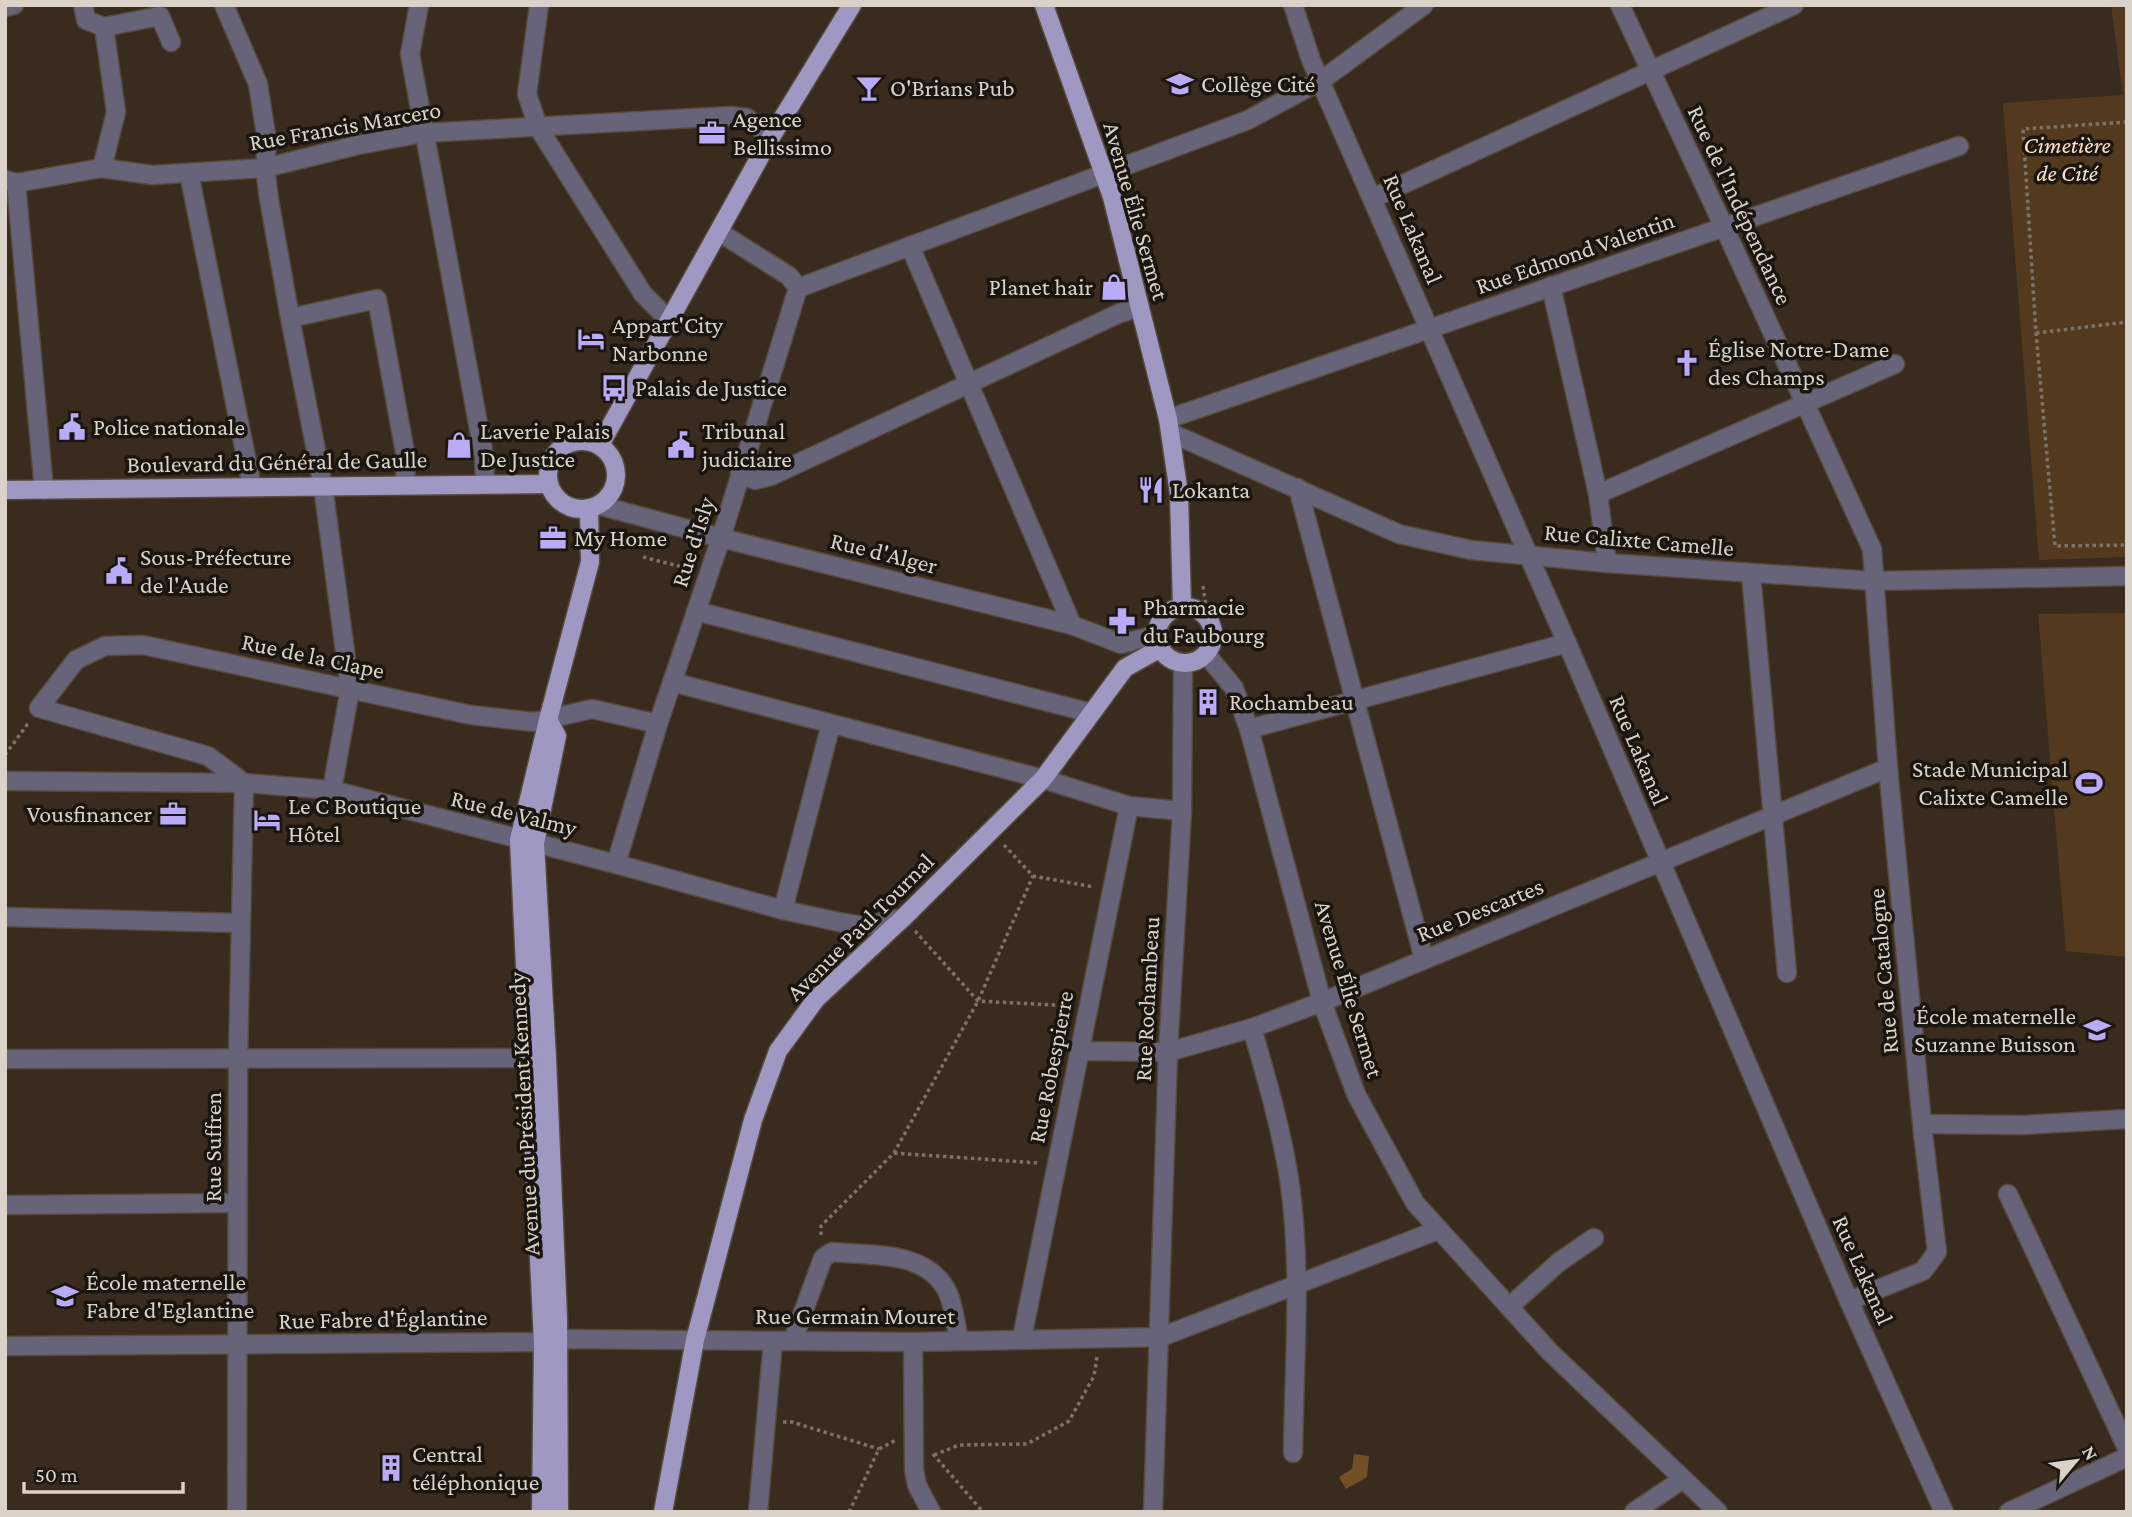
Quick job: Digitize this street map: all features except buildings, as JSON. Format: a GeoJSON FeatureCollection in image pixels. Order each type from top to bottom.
{"type":"FeatureCollection","features":[{"type":"Feature","properties":{"kind":"main road"},"geometry":{"type":"LineString","coordinates":[[600,445],[772,137],[852,5]]}},
{"type":"Feature","properties":{"kind":"main road","name":"Avenue Élie Sermet"},"geometry":{"type":"LineString","coordinates":[[1044,5],[1105,174],[1170,426]]}},
{"type":"Feature","properties":{"kind":"main road"},"geometry":{"type":"LineString","coordinates":[[1170,426],[1179,494],[1182,607]]}},
{"type":"Feature","properties":{"kind":"main road"},"geometry":{"type":"LineString","coordinates":[[580,440],[600,445],[613,461],[616,470],[612,491],[594,506],[580,509],[564,503],[552,491],[550,464],[561,447],[580,440]]}},
{"type":"Feature","properties":{"kind":"main road","name":"Boulevard du Général de Gaulle"},"geometry":{"type":"LineString","coordinates":[[5,490],[550,484]]}},
{"type":"Feature","properties":{"kind":"main road","name":"Avenue du Président Kennedy"},"geometry":{"type":"LineString","coordinates":[[559,1512],[527,842],[557,736],[548,720],[590,562],[594,506]]}},
{"type":"Feature","properties":{"kind":"main road"},"geometry":{"type":"LineString","coordinates":[[1182,607],[1201,612],[1208,619],[1213,637],[1206,654],[1192,663],[1183,664],[1173,662],[1158,642],[1161,619],[1167,613],[1182,607]]}},
{"type":"Feature","properties":{"kind":"main road","name":"Avenue Paul Tournal"},"geometry":{"type":"LineString","coordinates":[[663,1512],[695,1340],[753,1120],[778,1051],[816,999],[903,918],[1043,779],[1125,668],[1158,642]]}},
{"type":"Feature","properties":{"kind":"main road","name":"Avenue du Président Kennedy"},"geometry":{"type":"LineString","coordinates":[[541,1512],[550,1340]]}},
{"type":"Feature","properties":{"kind":"street"},"geometry":{"type":"LineString","coordinates":[[5,7],[14,5]]}},
{"type":"Feature","properties":{"kind":"street"},"geometry":{"type":"LineString","coordinates":[[83,5],[86,20],[104,27],[160,16],[171,42]]}},
{"type":"Feature","properties":{"kind":"street"},"geometry":{"type":"LineString","coordinates":[[223,5],[258,84],[267,141],[265,168],[290,318],[323,486],[350,690],[332,790]]}},
{"type":"Feature","properties":{"kind":"street"},"geometry":{"type":"LineString","coordinates":[[419,5],[410,54],[484,456],[485,484]]}},
{"type":"Feature","properties":{"kind":"street"},"geometry":{"type":"LineString","coordinates":[[539,5],[527,94],[538,127],[643,295],[670,321]]}},
{"type":"Feature","properties":{"kind":"street","name":"Rue Lakanal"},"geometry":{"type":"LineString","coordinates":[[1293,5],[1311,61],[1322,80],[1567,643],[1849,1301],[1944,1512]]}},
{"type":"Feature","properties":{"kind":"street"},"geometry":{"type":"LineString","coordinates":[[719,232],[789,276],[797,288],[1248,120],[1322,80],[1424,5]]}},
{"type":"Feature","properties":{"kind":"street","name":"Rue de l'Indépendance"},"geometry":{"type":"LineString","coordinates":[[1620,5],[1872,550],[1874,581]]}},
{"type":"Feature","properties":{"kind":"street"},"geometry":{"type":"LineString","coordinates":[[1373,198],[1794,5]]}},
{"type":"Feature","properties":{"kind":"street"},"geometry":{"type":"LineString","coordinates":[[102,168],[116,112],[104,27]]}},
{"type":"Feature","properties":{"kind":"street","name":"Rue Francis Marcero"},"geometry":{"type":"LineString","coordinates":[[11,182],[102,168],[152,175],[265,168],[358,145],[423,133],[731,116],[747,118],[772,137]]}},
{"type":"Feature","properties":{"kind":"street","name":"Rue Edmond Valentin"},"geometry":{"type":"LineString","coordinates":[[1170,426],[1551,286],[1959,146]]}},
{"type":"Feature","properties":{"kind":"street"},"geometry":{"type":"LineString","coordinates":[[189,173],[252,487]]}},
{"type":"Feature","properties":{"kind":"street"},"geometry":{"type":"LineString","coordinates":[[11,182],[44,489]]}},
{"type":"Feature","properties":{"kind":"street"},"geometry":{"type":"LineString","coordinates":[[911,246],[1072,625]]}},
{"type":"Feature","properties":{"kind":"street"},"geometry":{"type":"LineString","coordinates":[[1551,286],[1598,494],[1607,563]]}},
{"type":"Feature","properties":{"kind":"street","name":"Rue d'Isly"},"geometry":{"type":"LineString","coordinates":[[616,864],[658,724],[721,538],[797,288]]}},
{"type":"Feature","properties":{"kind":"street"},"geometry":{"type":"LineString","coordinates":[[290,318],[377,299],[406,458],[405,485]]}},
{"type":"Feature","properties":{"kind":"street"},"geometry":{"type":"LineString","coordinates":[[740,474],[755,480],[771,477],[1120,313],[1139,308]]}},
{"type":"Feature","properties":{"kind":"street"},"geometry":{"type":"LineString","coordinates":[[1598,494],[1895,364]]}},
{"type":"Feature","properties":{"kind":"street","name":"Rue Calixte Camelle"},"geometry":{"type":"LineString","coordinates":[[1170,426],[1399,534],[1472,550],[1607,563],[1874,581],[2127,576]]}},
{"type":"Feature","properties":{"kind":"street"},"geometry":{"type":"LineString","coordinates":[[1298,488],[1424,959]]}},
{"type":"Feature","properties":{"kind":"street","name":"Rue d'Alger"},"geometry":{"type":"LineString","coordinates":[[594,506],[1072,625],[1121,644],[1158,642]]}},
{"type":"Feature","properties":{"kind":"street"},"geometry":{"type":"LineString","coordinates":[[1751,573],[1787,973]]}},
{"type":"Feature","properties":{"kind":"street","name":"Rue de Catalogne"},"geometry":{"type":"LineString","coordinates":[[1849,1301],[1923,1271],[1937,1252],[1888,768],[1874,581]]}},
{"type":"Feature","properties":{"kind":"street"},"geometry":{"type":"LineString","coordinates":[[696,611],[1091,713]]}},
{"type":"Feature","properties":{"kind":"street"},"geometry":{"type":"LineString","coordinates":[[1249,729],[1567,643]]}},
{"type":"Feature","properties":{"kind":"street","name":"Rue de la Clape"},"geometry":{"type":"LineString","coordinates":[[39,709],[76,660],[105,646],[143,645],[471,715],[534,722],[592,709],[658,724]]}},
{"type":"Feature","properties":{"kind":"street","name":"Avenue Élie Sermet"},"geometry":{"type":"LineString","coordinates":[[1206,654],[1234,688],[1249,729],[1322,1002],[1356,1094],[1415,1203],[1550,1352],[1718,1512]]}},
{"type":"Feature","properties":{"kind":"street","name":"Rue Rochambeau"},"geometry":{"type":"LineString","coordinates":[[1153,1512],[1161,1337],[1168,1052],[1182,811],[1183,664]]}},
{"type":"Feature","properties":{"kind":"street"},"geometry":{"type":"LineString","coordinates":[[672,682],[1043,779],[1129,806],[1182,811]]}},
{"type":"Feature","properties":{"kind":"street"},"geometry":{"type":"LineString","coordinates":[[39,709],[208,756],[244,783]]}},
{"type":"Feature","properties":{"kind":"street"},"geometry":{"type":"LineString","coordinates":[[783,910],[831,724]]}},
{"type":"Feature","properties":{"kind":"street","name":"Rue Descartes"},"geometry":{"type":"LineString","coordinates":[[1079,1051],[1168,1052],[1252,1028],[1322,1002],[1888,768]]}},
{"type":"Feature","properties":{"kind":"street","name":"Rue de Valmy"},"geometry":{"type":"LineString","coordinates":[[5,782],[244,783],[332,790],[783,910],[863,926],[903,918]]}},
{"type":"Feature","properties":{"kind":"street","name":"Rue Suffren"},"geometry":{"type":"LineString","coordinates":[[237,1512],[239,923],[244,783]]}},
{"type":"Feature","properties":{"kind":"street","name":"Rue Robespierre"},"geometry":{"type":"LineString","coordinates":[[1022,1338],[1129,806]]}},
{"type":"Feature","properties":{"kind":"street"},"geometry":{"type":"LineString","coordinates":[[5,917],[239,923]]}},
{"type":"Feature","properties":{"kind":"street"},"geometry":{"type":"LineString","coordinates":[[1252,1028],[1279,1120],[1290,1187],[1296,1284],[1293,1453]]}},
{"type":"Feature","properties":{"kind":"street"},"geometry":{"type":"LineString","coordinates":[[5,1059],[539,1058]]}},
{"type":"Feature","properties":{"kind":"street"},"geometry":{"type":"LineString","coordinates":[[1922,1124],[2023,1125],[2127,1119]]}},
{"type":"Feature","properties":{"kind":"street"},"geometry":{"type":"LineString","coordinates":[[2008,1194],[2127,1448]]}},
{"type":"Feature","properties":{"kind":"street"},"geometry":{"type":"LineString","coordinates":[[5,1205],[237,1203]]}},
{"type":"Feature","properties":{"kind":"street"},"geometry":{"type":"LineString","coordinates":[[1161,1337],[1438,1230]]}},
{"type":"Feature","properties":{"kind":"street"},"geometry":{"type":"LineString","coordinates":[[1509,1307],[1559,1262],[1594,1238]]}},
{"type":"Feature","properties":{"kind":"street"},"geometry":{"type":"LineString","coordinates":[[793,1340],[823,1258],[832,1252],[912,1260],[927,1267],[948,1292],[960,1340]]}},
{"type":"Feature","properties":{"kind":"street","name":"Rue Germain Mouret"},"geometry":{"type":"LineString","coordinates":[[550,1340],[914,1342],[1161,1337]]}},
{"type":"Feature","properties":{"kind":"street","name":"Rue Fabre d'Églantine"},"geometry":{"type":"LineString","coordinates":[[5,1346],[550,1340]]}},
{"type":"Feature","properties":{"kind":"street"},"geometry":{"type":"LineString","coordinates":[[758,1512],[773,1341]]}},
{"type":"Feature","properties":{"kind":"street"},"geometry":{"type":"LineString","coordinates":[[914,1342],[914,1470],[917,1485],[931,1512]]}},
{"type":"Feature","properties":{"kind":"street"},"geometry":{"type":"LineString","coordinates":[[2009,1512],[2127,1457]]}},
{"type":"Feature","properties":{"kind":"street"},"geometry":{"type":"LineString","coordinates":[[1634,1512],[1684,1479]]}},
{"type":"Feature","properties":{"kind":"path"},"geometry":{"type":"LineString","coordinates":[[2127,122],[2023,129],[2036,333],[2055,546],[2127,545]]}},
{"type":"Feature","properties":{"kind":"path"},"geometry":{"type":"LineString","coordinates":[[2036,333],[2127,322]]}},
{"type":"Feature","properties":{"kind":"path"},"geometry":{"type":"LineString","coordinates":[[643,557],[709,573]]}},
{"type":"Feature","properties":{"kind":"path"},"geometry":{"type":"LineString","coordinates":[[5,755],[39,709]]}},
{"type":"Feature","properties":{"kind":"path"},"geometry":{"type":"LineString","coordinates":[[991,831],[1033,876],[1112,890]]}},
{"type":"Feature","properties":{"kind":"path"},"geometry":{"type":"LineString","coordinates":[[823,1258],[821,1226],[894,1153],[978,1001],[1033,876]]}},
{"type":"Feature","properties":{"kind":"path"},"geometry":{"type":"LineString","coordinates":[[903,918],[978,1001],[1088,1007]]}},
{"type":"Feature","properties":{"kind":"path"},"geometry":{"type":"LineString","coordinates":[[894,1153],[1056,1165]]}},
{"type":"Feature","properties":{"kind":"path"},"geometry":{"type":"LineString","coordinates":[[934,1455],[959,1445],[1027,1444],[1069,1420],[1094,1376],[1100,1338]]}},
{"type":"Feature","properties":{"kind":"path"},"geometry":{"type":"LineString","coordinates":[[766,1422],[792,1422],[879,1448]]}},
{"type":"Feature","properties":{"kind":"path"},"geometry":{"type":"LineString","coordinates":[[849,1512],[879,1448],[914,1431],[983,1512]]}},
{"type":"Feature","properties":{"kind":"green space","name":"Cimetière de Cité"},"geometry":{"type":"Polygon","coordinates":[[[2111,5],[2127,5],[2127,557],[2039,560],[2003,103],[2123,95],[2111,5]]]}},
{"type":"Feature","properties":{"kind":"green space","name":"Stade Municipal Calixte Camelle"},"geometry":{"type":"Polygon","coordinates":[[[2127,613],[2127,957],[2066,951],[2038,614],[2127,613]]]}},
{"type":"Feature","properties":{"kind":"shaded area"},"geometry":{"type":"Polygon","coordinates":[[[1354,1454],[1369,1456],[1367,1477],[1346,1489],[1339,1477],[1352,1469],[1354,1454]]]}},
{"type":"Feature","properties":{"kind":"place","name":"Collège Cité"},"geometry":{"type":"Point","coordinates":[1180,84]}},
{"type":"Feature","properties":{"kind":"place","name":"O'Brians Pub"},"geometry":{"type":"Point","coordinates":[869,88]}},
{"type":"Feature","properties":{"kind":"place","name":"Agence Bellissimo"},"geometry":{"type":"Point","coordinates":[712,133]}},
{"type":"Feature","properties":{"kind":"place","name":"Planet hair"},"geometry":{"type":"Point","coordinates":[1114,287]}},
{"type":"Feature","properties":{"kind":"place","name":"Appart'City Narbonne"},"geometry":{"type":"Point","coordinates":[591,339]}},
{"type":"Feature","properties":{"kind":"place","name":"Église Notre-Dame des Champs"},"geometry":{"type":"Point","coordinates":[1687,363]}},
{"type":"Feature","properties":{"kind":"place","name":"Palais de Justice"},"geometry":{"type":"Point","coordinates":[614,388]}},
{"type":"Feature","properties":{"kind":"place","name":"Police nationale"},"geometry":{"type":"Point","coordinates":[72,427]}},
{"type":"Feature","properties":{"kind":"place","name":"Laverie Palais De Justice"},"geometry":{"type":"Point","coordinates":[459,445]}},
{"type":"Feature","properties":{"kind":"place","name":"Tribunal judiciaire"},"geometry":{"type":"Point","coordinates":[681,445]}},
{"type":"Feature","properties":{"kind":"place","name":"Lokanta"},"geometry":{"type":"Point","coordinates":[1151,490]}},
{"type":"Feature","properties":{"kind":"place","name":"My Home"},"geometry":{"type":"Point","coordinates":[553,538]}},
{"type":"Feature","properties":{"kind":"place","name":"Sous-Préfecture de l'Aude"},"geometry":{"type":"Point","coordinates":[119,571]}},
{"type":"Feature","properties":{"kind":"place","name":"Pharmacie du Faubourg"},"geometry":{"type":"Point","coordinates":[1122,621]}},
{"type":"Feature","properties":{"kind":"place","name":"Rochambeau"},"geometry":{"type":"Point","coordinates":[1208,702]}},
{"type":"Feature","properties":{"kind":"place","name":"Stade Municipal Calixte Camelle"},"geometry":{"type":"Point","coordinates":[2089,783]}},
{"type":"Feature","properties":{"kind":"place","name":"Vousfinancer"},"geometry":{"type":"Point","coordinates":[173,814]}},
{"type":"Feature","properties":{"kind":"place","name":"Le C Boutique Hôtel"},"geometry":{"type":"Point","coordinates":[267,820]}},
{"type":"Feature","properties":{"kind":"place","name":"École maternelle Suzanne Buisson"},"geometry":{"type":"Point","coordinates":[2097,1030]}},
{"type":"Feature","properties":{"kind":"place","name":"École maternelle Fabre d'Eglantine"},"geometry":{"type":"Point","coordinates":[65,1296]}},
{"type":"Feature","properties":{"kind":"place","name":"Central téléphonique"},"geometry":{"type":"Point","coordinates":[391,1468]}}]}
